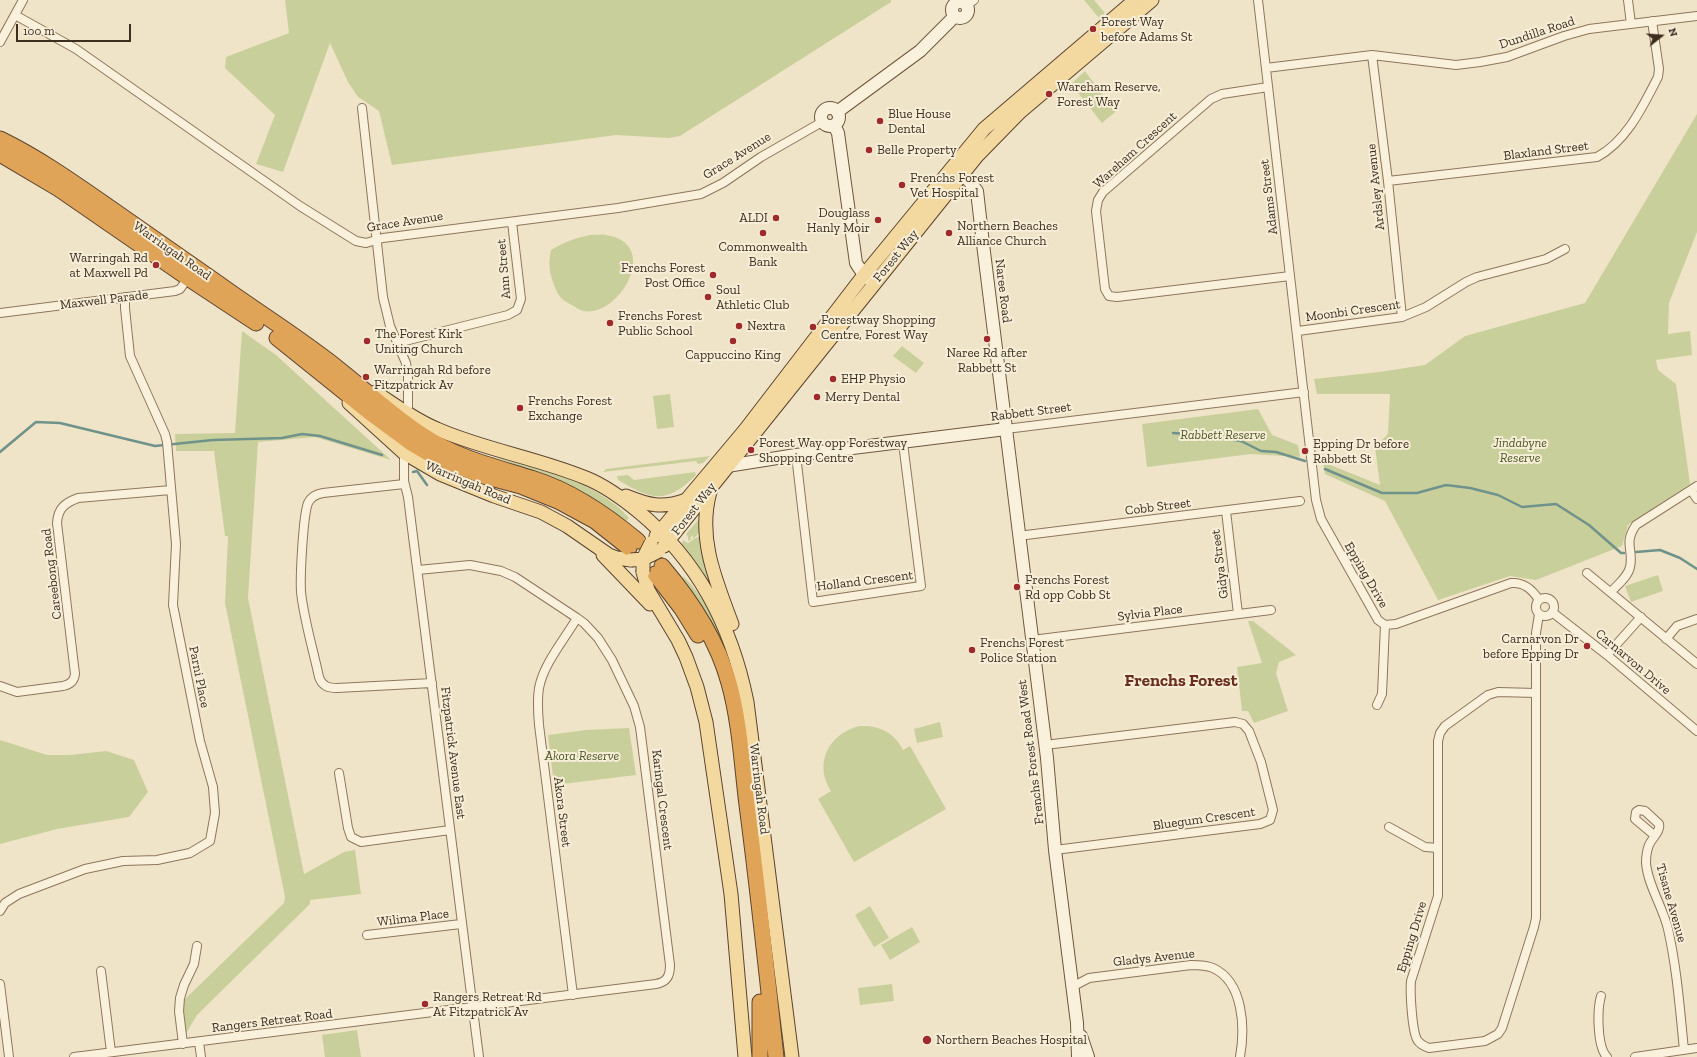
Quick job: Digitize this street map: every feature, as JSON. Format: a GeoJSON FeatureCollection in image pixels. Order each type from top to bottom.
{"type":"FeatureCollection","features":[{"type":"Feature","properties":{"kind":"highway","name":"Warringah Road"},"geometry":{"type":"LineString","coordinates":[[0,139],[25,151],[69,179],[288,345],[369,412],[411,443],[452,464],[483,476],[521,486],[558,501],[595,521],[646,557],[694,626],[708,654],[720,685],[728,720],[735,774],[767,1057]]}},
{"type":"Feature","properties":{"kind":"highway","name":"Warringah Road"},"geometry":{"type":"LineString","coordinates":[[0,154],[192,272],[339,369],[387,410],[425,437],[474,460],[534,479],[565,492],[598,510],[646,557],[678,584],[703,621],[729,682],[735,713],[753,851],[776,1057]]}},
{"type":"Feature","properties":{"kind":"highway"},"geometry":{"type":"LineString","coordinates":[[760,1002],[760,1057]]}},
{"type":"Feature","properties":{"kind":"main road","name":"Forest Way"},"geometry":{"type":"LineString","coordinates":[[665,535],[711,488],[727,466],[874,284],[958,169],[984,129],[1136,0]]}},
{"type":"Feature","properties":{"kind":"main road","name":"Forest Way"},"geometry":{"type":"LineString","coordinates":[[665,535],[686,500],[779,387],[864,275],[958,169],[977,156],[1015,117],[1152,0]]}},
{"type":"Feature","properties":{"kind":"main road"},"geometry":{"type":"LineString","coordinates":[[837,112],[920,51],[954,17],[951,10],[962,2]]}},
{"type":"Feature","properties":{"kind":"main road"},"geometry":{"type":"LineString","coordinates":[[832,108],[837,112],[838,119],[834,125],[826,126],[822,122],[821,116],[826,109],[832,108]]}},
{"type":"Feature","properties":{"kind":"main road"},"geometry":{"type":"LineString","coordinates":[[834,125],[838,133],[856,263],[864,275],[874,284]]}},
{"type":"Feature","properties":{"kind":"main road","name":"Naree Road"},"geometry":{"type":"LineString","coordinates":[[958,169],[975,186],[979,196],[983,244],[1006,429]]}},
{"type":"Feature","properties":{"kind":"main road","name":"Warringah Road"},"geometry":{"type":"LineString","coordinates":[[314,367],[365,419],[404,453],[440,474],[494,496],[541,512],[588,539],[609,555],[617,558],[646,557]]}},
{"type":"Feature","properties":{"kind":"main road","name":"Warringah Road"},"geometry":{"type":"LineString","coordinates":[[339,369],[430,426],[463,440],[552,465],[586,478],[611,490],[665,535],[699,577],[723,622],[740,671],[751,720],[792,1057]]}},
{"type":"Feature","properties":{"kind":"main road","name":"Rabbett Street"},"geometry":{"type":"LineString","coordinates":[[727,466],[796,455],[903,443],[1006,429]]}},
{"type":"Feature","properties":{"kind":"main road","name":"Frenchs Forest Road West"},"geometry":{"type":"LineString","coordinates":[[1006,429],[1045,745],[1055,850],[1077,1023],[1078,1057]]}},
{"type":"Feature","properties":{"kind":"main road"},"geometry":{"type":"LineString","coordinates":[[711,488],[705,520],[709,555],[715,579],[743,657],[751,720]]}},
{"type":"Feature","properties":{"kind":"main road"},"geometry":{"type":"LineString","coordinates":[[611,490],[641,502],[659,506],[670,505],[686,500]]}},
{"type":"Feature","properties":{"kind":"main road"},"geometry":{"type":"LineString","coordinates":[[665,535],[646,557],[648,590],[678,640],[693,673],[706,722],[731,894],[745,1057]]}},
{"type":"Feature","properties":{"kind":"main road"},"geometry":{"type":"LineString","coordinates":[[588,539],[667,621]]}},
{"type":"Feature","properties":{"kind":"main road","name":"Frenchs Forest Road West"},"geometry":{"type":"LineString","coordinates":[[1077,1023],[1088,1057]]}},
{"type":"Feature","properties":{"kind":"street"},"geometry":{"type":"LineString","coordinates":[[0,42],[23,0]]}},
{"type":"Feature","properties":{"kind":"street","name":"Adams Street"},"geometry":{"type":"LineString","coordinates":[[1258,0],[1304,392]]}},
{"type":"Feature","properties":{"kind":"street"},"geometry":{"type":"LineString","coordinates":[[1628,0],[1631,24]]}},
{"type":"Feature","properties":{"kind":"street","name":"Grace Avenue"},"geometry":{"type":"LineString","coordinates":[[15,15],[76,49],[300,206],[356,241],[366,243],[390,237],[649,204],[701,194],[718,186],[761,157],[822,122]]}},
{"type":"Feature","properties":{"kind":"street","name":"Dundilla Road"},"geometry":{"type":"LineString","coordinates":[[1266,68],[1372,55],[1456,65],[1507,57],[1564,36],[1583,31],[1697,16]]}},
{"type":"Feature","properties":{"kind":"street","name":"Blaxland Street"},"geometry":{"type":"LineString","coordinates":[[1388,181],[1597,157],[1609,150],[1623,137],[1658,77],[1659,69],[1652,22]]}},
{"type":"Feature","properties":{"kind":"street","name":"Ardsley Avenue"},"geometry":{"type":"LineString","coordinates":[[1372,55],[1388,181],[1402,317]]}},
{"type":"Feature","properties":{"kind":"street","name":"Wareham Crescent"},"geometry":{"type":"LineString","coordinates":[[1268,87],[1222,94],[1211,99],[1103,192],[1098,200],[1096,211],[1105,289],[1109,296],[1117,297],[1290,276]]}},
{"type":"Feature","properties":{"kind":"street"},"geometry":{"type":"LineString","coordinates":[[362,108],[386,314],[406,363],[408,375],[408,413]]}},
{"type":"Feature","properties":{"kind":"street","name":"Ann Street"},"geometry":{"type":"LineString","coordinates":[[397,343],[508,315],[517,310],[521,300],[512,222]]}},
{"type":"Feature","properties":{"kind":"street","name":"Moonbi Crescent"},"geometry":{"type":"LineString","coordinates":[[1298,331],[1402,317],[1426,307],[1466,282],[1477,277],[1546,259],[1565,249]]}},
{"type":"Feature","properties":{"kind":"street","name":"Maxwell Parade"},"geometry":{"type":"LineString","coordinates":[[0,313],[176,292],[180,289],[192,272]]}},
{"type":"Feature","properties":{"kind":"street","name":"Parni Place"},"geometry":{"type":"LineString","coordinates":[[0,911],[5,903],[19,894],[85,869],[123,861],[157,860],[190,853],[210,841],[215,813],[213,787],[200,741],[173,605],[176,544],[165,434],[130,356],[125,298]]}},
{"type":"Feature","properties":{"kind":"street","name":"Rabbett Street"},"geometry":{"type":"LineString","coordinates":[[1006,429],[1304,392]]}},
{"type":"Feature","properties":{"kind":"street","name":"Epping Drive"},"geometry":{"type":"LineString","coordinates":[[1304,392],[1317,507],[1321,519],[1378,620],[1385,625],[1396,624],[1510,583],[1517,582],[1526,585],[1539,600]]}},
{"type":"Feature","properties":{"kind":"street","name":"Holland Crescent"},"geometry":{"type":"LineString","coordinates":[[796,455],[813,602],[921,586],[903,443]]}},
{"type":"Feature","properties":{"kind":"street","name":"Fitzpatrick Avenue East"},"geometry":{"type":"LineString","coordinates":[[404,453],[404,483],[408,497],[418,570],[479,1057]]}},
{"type":"Feature","properties":{"kind":"street"},"geometry":{"type":"LineString","coordinates":[[404,483],[323,493],[312,497],[309,502],[306,516],[301,580],[302,600],[319,677],[323,685],[337,688],[432,683]]}},
{"type":"Feature","properties":{"kind":"street"},"geometry":{"type":"LineString","coordinates":[[1611,592],[1627,574],[1630,568],[1629,540],[1631,532],[1636,525],[1694,488],[1697,499]]}},
{"type":"Feature","properties":{"kind":"street","name":"Careebong Road"},"geometry":{"type":"LineString","coordinates":[[0,686],[17,692],[64,686],[70,684],[74,680],[75,674],[57,523],[61,508],[66,503],[78,498],[171,490]]}},
{"type":"Feature","properties":{"kind":"street","name":"Cobb Street"},"geometry":{"type":"LineString","coordinates":[[1018,536],[1300,501]]}},
{"type":"Feature","properties":{"kind":"street","name":"Gidya Street"},"geometry":{"type":"LineString","coordinates":[[1226,511],[1238,614]]}},
{"type":"Feature","properties":{"kind":"street","name":"Karingal Crescent"},"geometry":{"type":"LineString","coordinates":[[418,570],[470,565],[501,571],[515,577],[577,618],[590,629],[612,660],[625,684],[637,716],[642,738],[670,970],[668,978],[661,983],[473,1008]]}},
{"type":"Feature","properties":{"kind":"street"},"geometry":{"type":"LineString","coordinates":[[1587,573],[1697,664]]}},
{"type":"Feature","properties":{"kind":"street"},"geometry":{"type":"LineString","coordinates":[[1545,598],[1551,601],[1554,606],[1552,612],[1546,616],[1538,614],[1536,605],[1539,600],[1545,598]]}},
{"type":"Feature","properties":{"kind":"street","name":"Sylvia Place"},"geometry":{"type":"LineString","coordinates":[[1032,640],[1271,610]]}},
{"type":"Feature","properties":{"kind":"street","name":"Carnarvon Drive"},"geometry":{"type":"LineString","coordinates":[[1552,612],[1607,655],[1697,731]]}},
{"type":"Feature","properties":{"kind":"street","name":"Epping Drive"},"geometry":{"type":"LineString","coordinates":[[1536,692],[1498,692],[1488,695],[1445,726],[1440,733],[1438,741],[1438,896],[1411,981],[1410,991],[1415,1036],[1422,1046],[1429,1048],[1485,1041],[1498,1034],[1502,1028],[1534,927],[1536,911],[1536,692],[1536,633],[1538,614]]}},
{"type":"Feature","properties":{"kind":"street"},"geometry":{"type":"LineString","coordinates":[[1607,655],[1641,617]]}},
{"type":"Feature","properties":{"kind":"street","name":"Akora Street"},"geometry":{"type":"LineString","coordinates":[[573,995],[539,725],[538,701],[539,689],[546,668],[577,618]]}},
{"type":"Feature","properties":{"kind":"street"},"geometry":{"type":"LineString","coordinates":[[1666,639],[1677,626],[1697,619]]}},
{"type":"Feature","properties":{"kind":"street"},"geometry":{"type":"LineString","coordinates":[[1377,705],[1382,694],[1385,625]]}},
{"type":"Feature","properties":{"kind":"street","name":"Bluegum Crescent"},"geometry":{"type":"LineString","coordinates":[[1045,745],[1235,722],[1243,724],[1248,731],[1262,762],[1273,810],[1270,820],[1260,824],[1055,850]]}},
{"type":"Feature","properties":{"kind":"street"},"geometry":{"type":"LineString","coordinates":[[339,773],[348,828],[351,837],[361,842],[450,830]]}},
{"type":"Feature","properties":{"kind":"street"},"geometry":{"type":"LineString","coordinates":[[1389,827],[1425,847],[1438,848]]}},
{"type":"Feature","properties":{"kind":"street","name":"Tisane Avenue"},"geometry":{"type":"LineString","coordinates":[[1654,835],[1647,852],[1646,863],[1649,876],[1668,928],[1674,958],[1684,1050]]}},
{"type":"Feature","properties":{"kind":"street","name":"Wilima Place"},"geometry":{"type":"LineString","coordinates":[[367,935],[462,924]]}},
{"type":"Feature","properties":{"kind":"street"},"geometry":{"type":"LineString","coordinates":[[184,1044],[179,1011],[180,998],[184,985],[194,964],[197,946]]}},
{"type":"Feature","properties":{"kind":"street","name":"Gladys Avenue"},"geometry":{"type":"LineString","coordinates":[[1072,987],[1089,978],[1191,965],[1203,965],[1213,968],[1226,977],[1235,992],[1242,1017],[1244,1037],[1240,1057]]}},
{"type":"Feature","properties":{"kind":"street"},"geometry":{"type":"LineString","coordinates":[[100,971],[111,1052]]}},
{"type":"Feature","properties":{"kind":"street"},"geometry":{"type":"LineString","coordinates":[[0,984],[9,1057]]}},
{"type":"Feature","properties":{"kind":"street"},"geometry":{"type":"LineString","coordinates":[[1601,996],[1598,1007],[1602,1049],[1608,1057]]}},
{"type":"Feature","properties":{"kind":"street","name":"Rangers Retreat Road"},"geometry":{"type":"LineString","coordinates":[[74,1057],[473,1008]]}},
{"type":"Feature","properties":{"kind":"street"},"geometry":{"type":"LineString","coordinates":[[199,1042],[201,1057]]}},
{"type":"Feature","properties":{"kind":"street"},"geometry":{"type":"LineString","coordinates":[[1634,1057],[1697,1048]]}},
{"type":"Feature","properties":{"kind":"green space"},"geometry":{"type":"Polygon","coordinates":[[[285,0],[891,0],[891,2],[680,136],[669,138],[616,135],[392,165],[379,111],[358,97],[348,82],[330,43],[283,172],[256,164],[275,115],[225,68],[226,57],[289,33],[285,0]]]}},
{"type":"Feature","properties":{"kind":"green space"},"geometry":{"type":"Polygon","coordinates":[[[1084,0],[1094,0],[1105,13],[1099,18],[1084,0]]]}},
{"type":"Feature","properties":{"kind":"green space"},"geometry":{"type":"Polygon","coordinates":[[[1085,71],[1115,112],[1102,123],[1071,84],[1085,71]]]}},
{"type":"Feature","properties":{"kind":"green space","name":"Jindabyne Reserve"},"geometry":{"type":"Polygon","coordinates":[[[1697,114],[1697,232],[1669,303],[1668,334],[1690,331],[1692,355],[1656,360],[1658,370],[1676,384],[1690,484],[1628,525],[1622,546],[1536,580],[1510,576],[1438,600],[1385,501],[1325,474],[1323,462],[1380,485],[1375,447],[1388,434],[1390,394],[1317,394],[1314,379],[1425,365],[1465,336],[1585,303],[1697,114]]]}},
{"type":"Feature","properties":{"kind":"green space"},"geometry":{"type":"Polygon","coordinates":[[[590,235],[606,235],[623,241],[631,251],[633,264],[629,279],[621,292],[610,303],[597,310],[583,311],[564,301],[558,294],[550,273],[549,262],[551,250],[574,239],[590,235]]]}},
{"type":"Feature","properties":{"kind":"green space"},"geometry":{"type":"Polygon","coordinates":[[[242,331],[276,355],[391,460],[315,437],[258,442],[248,598],[304,874],[344,852],[355,850],[361,894],[310,900],[310,904],[197,1015],[184,1037],[182,1002],[284,903],[285,897],[225,603],[228,536],[225,536],[214,451],[176,451],[175,434],[235,433],[242,331]]]}},
{"type":"Feature","properties":{"kind":"green space"},"geometry":{"type":"Polygon","coordinates":[[[902,346],[924,363],[916,373],[893,356],[902,346]]]}},
{"type":"Feature","properties":{"kind":"green space"},"geometry":{"type":"Polygon","coordinates":[[[670,394],[674,427],[657,429],[653,396],[670,394]]]}},
{"type":"Feature","properties":{"kind":"green space","name":"Rabbett Reserve"},"geometry":{"type":"Polygon","coordinates":[[[1258,409],[1272,435],[1298,445],[1300,457],[1251,454],[1147,467],[1142,424],[1258,409]]]}},
{"type":"Feature","properties":{"kind":"green space"},"geometry":{"type":"Polygon","coordinates":[[[482,449],[540,467],[581,484],[600,494],[629,518],[626,521],[599,503],[560,482],[481,452],[482,449]]]}},
{"type":"Feature","properties":{"kind":"green space"},"geometry":{"type":"Polygon","coordinates":[[[710,456],[703,463],[698,464],[696,461],[603,472],[606,469],[710,456]]]}},
{"type":"Feature","properties":{"kind":"green space"},"geometry":{"type":"Polygon","coordinates":[[[695,472],[696,475],[676,491],[667,495],[658,496],[640,492],[618,480],[617,476],[628,475],[634,480],[695,472]]]}},
{"type":"Feature","properties":{"kind":"green space"},"geometry":{"type":"Polygon","coordinates":[[[700,518],[702,530],[693,539],[693,535],[690,538],[692,539],[688,541],[686,534],[700,518]]]}},
{"type":"Feature","properties":{"kind":"green space"},"geometry":{"type":"Polygon","coordinates":[[[699,536],[703,536],[720,603],[702,570],[682,544],[683,540],[688,543],[699,536]]]}},
{"type":"Feature","properties":{"kind":"green space"},"geometry":{"type":"Polygon","coordinates":[[[1658,575],[1663,591],[1631,602],[1625,586],[1658,575]]]}},
{"type":"Feature","properties":{"kind":"green space"},"geometry":{"type":"Polygon","coordinates":[[[684,577],[699,595],[712,615],[729,660],[726,661],[681,579],[684,577]]]}},
{"type":"Feature","properties":{"kind":"green space"},"geometry":{"type":"Polygon","coordinates":[[[1248,621],[1253,621],[1296,655],[1279,662],[1276,673],[1288,711],[1254,723],[1248,711],[1242,711],[1237,667],[1262,663],[1248,621]]]}},
{"type":"Feature","properties":{"kind":"green space"},"geometry":{"type":"Polygon","coordinates":[[[940,722],[943,737],[917,743],[914,729],[940,722]]]}},
{"type":"Feature","properties":{"kind":"green space"},"geometry":{"type":"Polygon","coordinates":[[[859,726],[879,728],[885,731],[895,739],[903,750],[910,746],[946,809],[854,862],[818,799],[831,791],[826,780],[824,770],[824,760],[827,751],[839,736],[848,730],[859,726]]]}},
{"type":"Feature","properties":{"kind":"green space","name":"Akora Reserve"},"geometry":{"type":"Polygon","coordinates":[[[629,728],[636,775],[554,785],[548,735],[586,730],[629,728]]]}},
{"type":"Feature","properties":{"kind":"green space"},"geometry":{"type":"Polygon","coordinates":[[[0,740],[47,755],[70,755],[106,751],[134,760],[148,792],[129,817],[57,829],[0,844],[0,740]]]}},
{"type":"Feature","properties":{"kind":"green space"},"geometry":{"type":"Polygon","coordinates":[[[870,906],[889,938],[874,947],[855,915],[870,906]]]}},
{"type":"Feature","properties":{"kind":"green space"},"geometry":{"type":"Polygon","coordinates":[[[912,927],[920,942],[890,960],[881,945],[912,927]]]}},
{"type":"Feature","properties":{"kind":"green space"},"geometry":{"type":"Polygon","coordinates":[[[892,984],[894,1001],[860,1005],[858,988],[892,984]]]}},
{"type":"Feature","properties":{"kind":"green space"},"geometry":{"type":"Polygon","coordinates":[[[357,1030],[361,1057],[325,1057],[322,1035],[357,1030]]]}},
{"type":"Feature","properties":{"kind":"waterway"},"geometry":{"type":"LineString","coordinates":[[0,452],[36,422],[60,423],[155,446],[213,440],[282,438],[302,434],[320,436],[382,455]]}},
{"type":"Feature","properties":{"kind":"waterway"},"geometry":{"type":"LineString","coordinates":[[1173,433],[1201,435],[1241,441],[1261,451],[1276,452],[1305,461]]}},
{"type":"Feature","properties":{"kind":"waterway"},"geometry":{"type":"LineString","coordinates":[[1325,469],[1382,493],[1417,493],[1446,485],[1470,488],[1498,495],[1522,507],[1556,504],[1589,525],[1621,553],[1624,553]]}},
{"type":"Feature","properties":{"kind":"waterway"},"geometry":{"type":"LineString","coordinates":[[413,472],[417,471],[427,485]]}},
{"type":"Feature","properties":{"kind":"waterway"},"geometry":{"type":"LineString","coordinates":[[1636,552],[1660,550],[1680,558],[1697,569]]}},
{"type":"Feature","properties":{"kind":"place","name":"Forest Way before Adams St"},"geometry":{"type":"Point","coordinates":[1093,29]}},
{"type":"Feature","properties":{"kind":"place","name":"Wareham Reserve, Forest Way"},"geometry":{"type":"Point","coordinates":[1049,94]}},
{"type":"Feature","properties":{"kind":"place","name":"Blue House Dental"},"geometry":{"type":"Point","coordinates":[880,121]}},
{"type":"Feature","properties":{"kind":"place","name":"Belle Property"},"geometry":{"type":"Point","coordinates":[869,150]}},
{"type":"Feature","properties":{"kind":"place","name":"Frenchs Forest Vet Hospital"},"geometry":{"type":"Point","coordinates":[902,185]}},
{"type":"Feature","properties":{"kind":"place","name":"ALDI"},"geometry":{"type":"Point","coordinates":[776,218]}},
{"type":"Feature","properties":{"kind":"place","name":"Douglass Hanly Moir"},"geometry":{"type":"Point","coordinates":[878,220]}},
{"type":"Feature","properties":{"kind":"place","name":"Commonwealth Bank"},"geometry":{"type":"Point","coordinates":[763,233]}},
{"type":"Feature","properties":{"kind":"place","name":"Northern Beaches Alliance Church"},"geometry":{"type":"Point","coordinates":[949,233]}},
{"type":"Feature","properties":{"kind":"place","name":"Warringah Rd at Maxwell Pd"},"geometry":{"type":"Point","coordinates":[156,265]}},
{"type":"Feature","properties":{"kind":"place","name":"Frenchs Forest Post Office"},"geometry":{"type":"Point","coordinates":[713,275]}},
{"type":"Feature","properties":{"kind":"place","name":"Soul Athletic Club"},"geometry":{"type":"Point","coordinates":[708,297]}},
{"type":"Feature","properties":{"kind":"place","name":"Frenchs Forest Public School"},"geometry":{"type":"Point","coordinates":[610,323]}},
{"type":"Feature","properties":{"kind":"place","name":"Nextra"},"geometry":{"type":"Point","coordinates":[739,326]}},
{"type":"Feature","properties":{"kind":"place","name":"Forestway Shopping Centre, Forest Way"},"geometry":{"type":"Point","coordinates":[813,327]}},
{"type":"Feature","properties":{"kind":"place","name":"Naree Rd after Rabbett St"},"geometry":{"type":"Point","coordinates":[987,339]}},
{"type":"Feature","properties":{"kind":"place","name":"The Forest Kirk Uniting Church"},"geometry":{"type":"Point","coordinates":[367,341]}},
{"type":"Feature","properties":{"kind":"place","name":"Cappuccino King"},"geometry":{"type":"Point","coordinates":[733,341]}},
{"type":"Feature","properties":{"kind":"place","name":"Warringah Rd before Fitzpatrick Av"},"geometry":{"type":"Point","coordinates":[366,377]}},
{"type":"Feature","properties":{"kind":"place","name":"EHP Physio"},"geometry":{"type":"Point","coordinates":[833,379]}},
{"type":"Feature","properties":{"kind":"place","name":"Merry Dental"},"geometry":{"type":"Point","coordinates":[817,397]}},
{"type":"Feature","properties":{"kind":"place","name":"Frenchs Forest Exchange"},"geometry":{"type":"Point","coordinates":[520,408]}},
{"type":"Feature","properties":{"kind":"place","name":"Forest Way opp Forestway Shopping Centre"},"geometry":{"type":"Point","coordinates":[751,450]}},
{"type":"Feature","properties":{"kind":"place","name":"Epping Dr before Rabbett St"},"geometry":{"type":"Point","coordinates":[1305,451]}},
{"type":"Feature","properties":{"kind":"place","name":"Frenchs Forest Rd opp Cobb St"},"geometry":{"type":"Point","coordinates":[1017,587]}},
{"type":"Feature","properties":{"kind":"place","name":"Carnarvon Dr before Epping Dr"},"geometry":{"type":"Point","coordinates":[1587,646]}},
{"type":"Feature","properties":{"kind":"place","name":"Frenchs Forest Police Station"},"geometry":{"type":"Point","coordinates":[972,650]}},
{"type":"Feature","properties":{"kind":"place","name":"Rangers Retreat Rd At Fitzpatrick Av"},"geometry":{"type":"Point","coordinates":[425,1004]}},
{"type":"Feature","properties":{"kind":"place","name":"Northern Beaches Hospital"},"geometry":{"type":"Point","coordinates":[927,1040]}},
{"type":"Feature","properties":{"kind":"district","name":"Frenchs Forest"},"geometry":{"type":"Point","coordinates":[1181,681]}}]}
